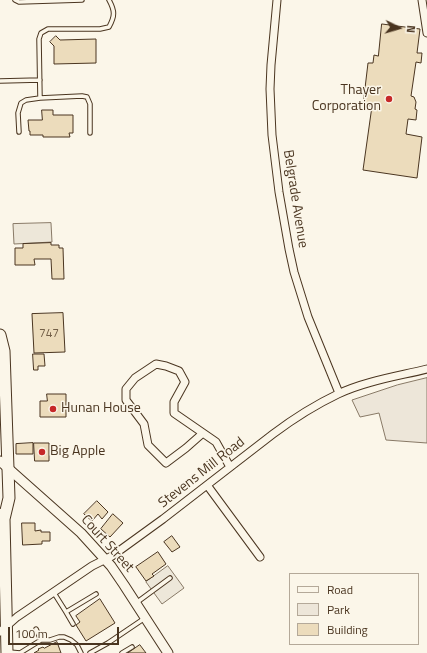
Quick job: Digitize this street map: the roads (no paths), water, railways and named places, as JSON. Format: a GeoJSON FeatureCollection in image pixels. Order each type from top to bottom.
{"type":"FeatureCollection","features":[{"type":"Feature","properties":{"kind":"main road"},"geometry":{"type":"LineString","coordinates":[[0,335],[4,351],[4,465],[9,498],[4,519],[2,558],[3,629],[7,653]]}},
{"type":"Feature","properties":{"kind":"main road","name":"Court Street"},"geometry":{"type":"LineString","coordinates":[[4,465],[81,533],[105,560],[124,585],[168,653]]}},
{"type":"Feature","properties":{"kind":"main road"},"geometry":{"type":"LineString","coordinates":[[0,506],[4,519]]}},
{"type":"Feature","properties":{"kind":"street","name":"Belgrade Avenue"},"geometry":{"type":"LineString","coordinates":[[277,0],[270,89],[272,134],[279,192],[294,272],[308,316],[339,393]]}},
{"type":"Feature","properties":{"kind":"street"},"geometry":{"type":"LineString","coordinates":[[422,0],[427,33]]}},
{"type":"Feature","properties":{"kind":"street"},"geometry":{"type":"LineString","coordinates":[[202,433],[186,448],[166,463],[148,446],[144,424],[126,400],[126,389],[135,378],[156,364],[179,371],[185,382],[174,402],[174,413],[216,442],[230,467]]}},
{"type":"Feature","properties":{"kind":"street","name":"Stevens Mill Road"},"geometry":{"type":"LineString","coordinates":[[3,629],[17,617],[92,566],[112,556],[207,486],[289,422],[339,393],[364,384],[427,369]]}},
{"type":"Feature","properties":{"kind":"street"},"geometry":{"type":"LineString","coordinates":[[207,486],[260,557]]}},
{"type":"Feature","properties":{"kind":"lane"},"geometry":{"type":"LineString","coordinates":[[16,0],[19,2],[82,0]]}},
{"type":"Feature","properties":{"kind":"lane"},"geometry":{"type":"LineString","coordinates":[[40,98],[39,39],[41,33],[48,29],[100,29],[108,27],[113,19],[113,7],[109,0]]}},
{"type":"Feature","properties":{"kind":"lane"},"geometry":{"type":"LineString","coordinates":[[0,81],[40,80]]}},
{"type":"Feature","properties":{"kind":"lane"},"geometry":{"type":"LineString","coordinates":[[19,132],[18,113],[20,103],[26,100],[40,98],[82,96],[87,97],[90,104],[90,133]]}},
{"type":"Feature","properties":{"kind":"lane"},"geometry":{"type":"LineString","coordinates":[[136,603],[170,578]]}},
{"type":"Feature","properties":{"kind":"lane"},"geometry":{"type":"LineString","coordinates":[[54,592],[72,624]]}},
{"type":"Feature","properties":{"kind":"lane"},"geometry":{"type":"LineString","coordinates":[[66,612],[96,594]]}},
{"type":"Feature","properties":{"kind":"lane"},"geometry":{"type":"LineString","coordinates":[[90,653],[108,643],[145,617]]}},
{"type":"Feature","properties":{"kind":"lane"},"geometry":{"type":"LineString","coordinates":[[36,629],[41,640]]}},
{"type":"Feature","properties":{"kind":"lane"},"geometry":{"type":"LineString","coordinates":[[7,653],[20,653],[41,640],[50,640],[58,637],[71,640],[76,645],[80,653]]}},
{"type":"Feature","properties":{"kind":"lane"},"geometry":{"type":"LineString","coordinates":[[122,653],[132,647]]}},
{"type":"Feature","properties":{"kind":"place","name":"Thayer Corporation"},"geometry":{"type":"Point","coordinates":[389,99]}},
{"type":"Feature","properties":{"kind":"place","name":"Hunan House"},"geometry":{"type":"Point","coordinates":[53,409]}},
{"type":"Feature","properties":{"kind":"place","name":"Big Apple"},"geometry":{"type":"Point","coordinates":[42,452]}}]}
